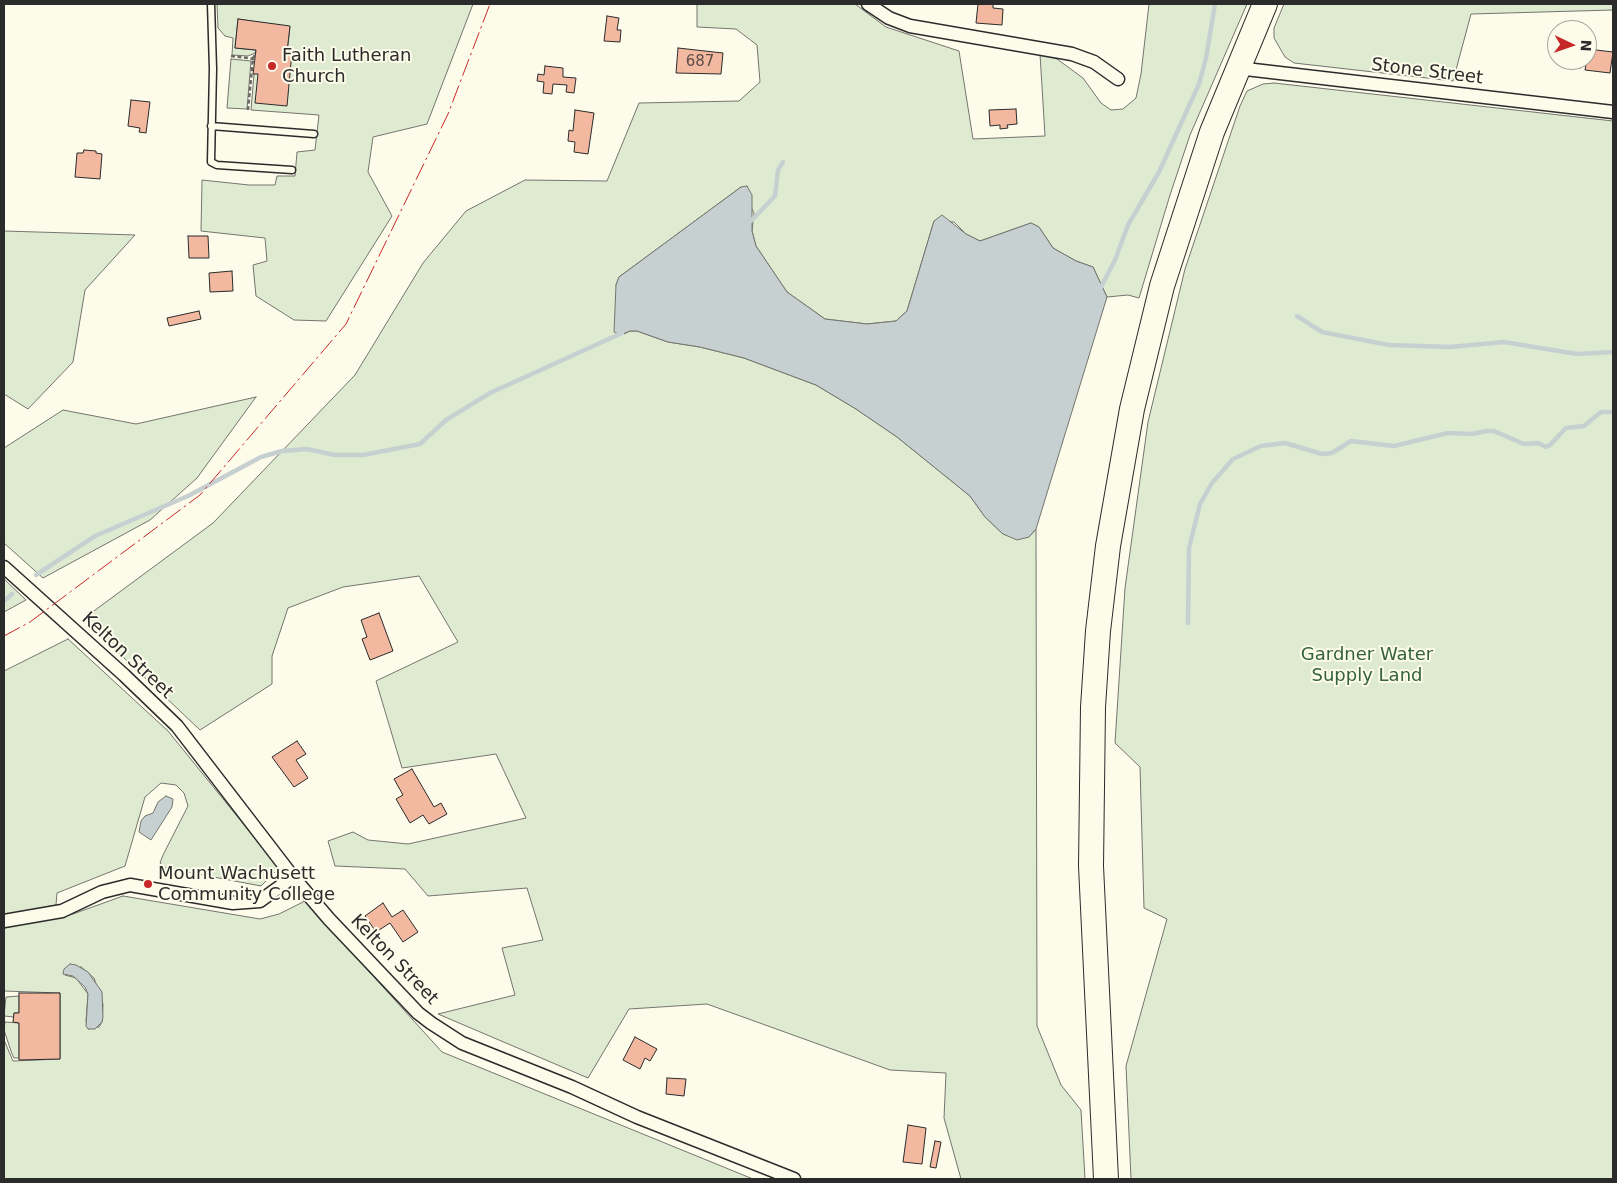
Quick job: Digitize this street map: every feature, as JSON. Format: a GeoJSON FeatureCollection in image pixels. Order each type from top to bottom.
{"type":"FeatureCollection","features":[{"type":"Feature","properties":{"kind":"highway"},"geometry":{"type":"LineString","coordinates":[[1106,1179],[1091,866],[1093,716],[1102,594],[1123,452],[1151,324],[1190,195],[1237,68],[1264,5]]}},
{"type":"Feature","properties":{"kind":"street"},"geometry":{"type":"LineString","coordinates":[[868,4],[889,18],[910,26],[1072,54],[1094,62],[1118,79]]}},
{"type":"Feature","properties":{"kind":"street","name":"Stone Street"},"geometry":{"type":"LineString","coordinates":[[1237,68],[1613,112]]}},
{"type":"Feature","properties":{"kind":"street","name":"Kelton Street"},"geometry":{"type":"LineString","coordinates":[[4,566],[124,675],[186,736],[292,877],[329,919],[418,1012],[454,1038],[572,1087],[638,1117],[794,1179]]}},
{"type":"Feature","properties":{"kind":"street"},"geometry":{"type":"LineString","coordinates":[[4,921],[62,911],[102,892],[130,885],[233,903],[260,901],[292,877]]}},
{"type":"Feature","properties":{"kind":"lane"},"geometry":{"type":"LineString","coordinates":[[211,4],[212,126],[210,156],[213,164],[292,170]]}},
{"type":"Feature","properties":{"kind":"lane"},"geometry":{"type":"LineString","coordinates":[[212,126],[314,134]]}},
{"type":"Feature","properties":{"kind":"path"},"geometry":{"type":"LineString","coordinates":[[231,56],[254,57],[248,110]]}},
{"type":"Feature","properties":{"kind":"green space"},"geometry":{"type":"Polygon","coordinates":[[[217,4],[473,4],[427,124],[373,137],[368,172],[392,216],[326,321],[294,320],[256,296],[253,265],[267,261],[265,238],[201,231],[202,180],[249,185],[275,185],[277,176],[295,176],[297,152],[315,150],[319,115],[251,110],[254,74],[287,52],[290,27],[238,19],[235,48],[256,50],[255,53],[248,56],[232,55],[233,38],[225,36],[218,28],[217,4]]]}},
{"type":"Feature","properties":{"kind":"green space"},"geometry":{"type":"Polygon","coordinates":[[[697,4],[855,4],[886,27],[959,51],[973,139],[1045,136],[1040,54],[1057,59],[1083,78],[1101,103],[1111,110],[1123,109],[1136,98],[1141,74],[1149,4],[1247,4],[1190,135],[1139,298],[1128,295],[1107,297],[1093,267],[1076,261],[1053,248],[1039,227],[1031,223],[980,241],[966,234],[954,222],[934,221],[907,311],[896,321],[867,324],[825,319],[787,292],[756,246],[752,231],[754,213],[741,187],[619,277],[616,285],[624,334],[630,331],[637,331],[668,342],[700,347],[744,358],[816,385],[897,437],[970,496],[985,517],[1003,534],[1029,537],[1036,529],[1037,1026],[1061,1085],[1081,1110],[1085,1179],[961,1179],[944,1118],[946,1073],[890,1070],[707,1004],[629,1009],[588,1078],[438,1014],[515,995],[502,948],[543,940],[527,888],[428,896],[405,869],[335,866],[328,841],[353,832],[368,840],[408,844],[526,818],[496,754],[402,768],[376,681],[458,642],[419,576],[343,587],[288,608],[272,656],[272,684],[200,730],[83,619],[213,523],[355,375],[423,263],[466,211],[525,180],[607,181],[639,103],[739,101],[760,82],[757,45],[736,29],[697,27],[697,4]]]}},
{"type":"Feature","properties":{"kind":"green space"},"geometry":{"type":"Polygon","coordinates":[[[1284,4],[1613,4],[1613,10],[1471,14],[1453,81],[1294,63],[1285,57],[1274,38],[1274,28],[1284,4]]]}},
{"type":"Feature","properties":{"kind":"green space"},"geometry":{"type":"Polygon","coordinates":[[[231,59],[251,61],[247,109],[227,108],[231,59]]]}},
{"type":"Feature","properties":{"kind":"green space","name":"Gardner Water Supply Land"},"geometry":{"type":"Polygon","coordinates":[[[1274,83],[1613,121],[1613,1179],[1131,1179],[1126,1066],[1167,919],[1144,908],[1140,767],[1115,743],[1125,588],[1148,422],[1185,269],[1240,106],[1247,91],[1263,84],[1274,83]]]}},
{"type":"Feature","properties":{"kind":"green space"},"geometry":{"type":"Polygon","coordinates":[[[4,231],[135,235],[85,290],[73,362],[28,409],[4,394],[4,231]]]}},
{"type":"Feature","properties":{"kind":"green space"},"geometry":{"type":"Polygon","coordinates":[[[256,397],[197,478],[150,520],[43,578],[4,543],[4,448],[63,410],[136,424],[256,397]]]}},
{"type":"Feature","properties":{"kind":"green space"},"geometry":{"type":"Polygon","coordinates":[[[4,579],[26,600],[4,612],[4,579]]]}},
{"type":"Feature","properties":{"kind":"green space"},"geometry":{"type":"Polygon","coordinates":[[[68,639],[168,731],[279,868],[261,886],[166,868],[160,863],[188,806],[184,793],[176,785],[161,783],[145,797],[125,866],[57,893],[56,905],[4,915],[4,671],[68,639]]]}},
{"type":"Feature","properties":{"kind":"green space","name":"Mount Wachusett Community College"},"geometry":{"type":"Polygon","coordinates":[[[123,896],[260,919],[279,914],[305,901],[442,1052],[753,1179],[4,1179],[4,1040],[13,1061],[60,1059],[60,993],[4,991],[4,928],[73,914],[123,896]],[[81,967],[65,975],[76,978],[88,994],[86,1021],[88,1029],[99,1027],[102,1022],[103,1004],[94,978],[81,967]]]}},
{"type":"Feature","properties":{"kind":"green space"},"geometry":{"type":"Polygon","coordinates":[[[19,996],[19,1013],[14,1013],[14,1017],[4,1016],[6,997],[19,996]]]}},
{"type":"Feature","properties":{"kind":"green space"},"geometry":{"type":"Polygon","coordinates":[[[5,1022],[19,1023],[19,1058],[14,1058],[12,1054],[4,1030],[5,1022]]]}},
{"type":"Feature","properties":{"kind":"shaded area"},"geometry":{"type":"Polygon","coordinates":[[[747,186],[752,195],[752,231],[756,246],[787,292],[825,319],[867,324],[896,321],[907,311],[934,221],[942,215],[966,234],[980,241],[1031,223],[1039,227],[1053,248],[1076,261],[1093,267],[1107,297],[1036,529],[1029,537],[1017,540],[1003,534],[985,517],[970,496],[897,437],[816,385],[744,358],[700,347],[668,342],[637,331],[630,331],[620,335],[614,332],[616,285],[619,277],[741,187],[747,186]]]}},
{"type":"Feature","properties":{"kind":"shaded area"},"geometry":{"type":"Polygon","coordinates":[[[166,796],[173,799],[172,807],[151,840],[139,832],[141,821],[145,816],[153,813],[158,802],[166,796]]]}},
{"type":"Feature","properties":{"kind":"shaded area"},"geometry":{"type":"Polygon","coordinates":[[[70,964],[76,965],[88,972],[102,992],[103,1017],[102,1022],[95,1029],[88,1029],[86,1026],[88,994],[85,987],[73,976],[63,974],[64,969],[70,964]]]}},
{"type":"Feature","properties":{"kind":"building"},"geometry":{"type":"Polygon","coordinates":[[[978,4],[993,4],[993,8],[1003,9],[1002,25],[976,23],[978,4]]]}},
{"type":"Feature","properties":{"kind":"building"},"geometry":{"type":"Polygon","coordinates":[[[607,16],[619,18],[617,30],[621,30],[620,42],[604,41],[607,16]]]}},
{"type":"Feature","properties":{"kind":"building","name":"Faith Lutheran Church"},"geometry":{"type":"Polygon","coordinates":[[[238,19],[290,26],[287,52],[292,52],[287,106],[255,103],[258,74],[253,74],[256,50],[235,48],[238,19]]]}},
{"type":"Feature","properties":{"kind":"building"},"geometry":{"type":"Polygon","coordinates":[[[678,48],[723,53],[721,74],[676,73],[678,48]]]}},
{"type":"Feature","properties":{"kind":"building"},"geometry":{"type":"Polygon","coordinates":[[[1597,50],[1613,52],[1610,73],[1585,70],[1597,70],[1597,50]]]}},
{"type":"Feature","properties":{"kind":"building"},"geometry":{"type":"Polygon","coordinates":[[[545,66],[563,68],[563,77],[576,78],[574,93],[566,92],[567,85],[553,84],[552,94],[543,93],[544,82],[537,81],[538,74],[544,75],[545,66]]]}},
{"type":"Feature","properties":{"kind":"building"},"geometry":{"type":"Polygon","coordinates":[[[131,100],[150,102],[146,133],[139,132],[140,128],[128,126],[131,100]]]}},
{"type":"Feature","properties":{"kind":"building"},"geometry":{"type":"Polygon","coordinates":[[[1016,109],[1017,124],[1007,125],[1008,128],[1000,129],[1000,125],[990,126],[989,110],[1016,109]]]}},
{"type":"Feature","properties":{"kind":"building"},"geometry":{"type":"Polygon","coordinates":[[[575,110],[594,113],[588,154],[574,152],[575,142],[568,141],[569,130],[573,131],[575,110]]]}},
{"type":"Feature","properties":{"kind":"building"},"geometry":{"type":"Polygon","coordinates":[[[84,150],[96,151],[96,153],[102,154],[100,179],[75,177],[77,153],[83,153],[84,150]]]}},
{"type":"Feature","properties":{"kind":"building"},"geometry":{"type":"Polygon","coordinates":[[[188,236],[208,236],[209,258],[189,258],[188,236]]]}},
{"type":"Feature","properties":{"kind":"building"},"geometry":{"type":"Polygon","coordinates":[[[232,271],[233,291],[210,292],[209,273],[232,271]]]}},
{"type":"Feature","properties":{"kind":"building"},"geometry":{"type":"Polygon","coordinates":[[[199,311],[201,319],[169,326],[167,318],[199,311]]]}},
{"type":"Feature","properties":{"kind":"building"},"geometry":{"type":"Polygon","coordinates":[[[379,613],[393,651],[370,660],[362,639],[367,637],[361,620],[379,613]]]}},
{"type":"Feature","properties":{"kind":"building"},"geometry":{"type":"Polygon","coordinates":[[[297,741],[306,754],[296,760],[308,778],[294,787],[272,757],[297,741]]]}},
{"type":"Feature","properties":{"kind":"building"},"geometry":{"type":"Polygon","coordinates":[[[412,769],[434,807],[441,803],[447,814],[429,824],[423,815],[410,823],[396,799],[403,795],[394,779],[412,769]]]}},
{"type":"Feature","properties":{"kind":"building"},"geometry":{"type":"Polygon","coordinates":[[[383,903],[392,917],[403,910],[418,932],[403,942],[390,923],[376,932],[365,916],[383,903]]]}},
{"type":"Feature","properties":{"kind":"building"},"geometry":{"type":"Polygon","coordinates":[[[19,993],[60,993],[60,1059],[19,1060],[19,1023],[13,1022],[14,1013],[19,1013],[19,993]]]}},
{"type":"Feature","properties":{"kind":"building"},"geometry":{"type":"Polygon","coordinates":[[[635,1037],[657,1049],[650,1061],[645,1058],[640,1069],[623,1060],[635,1037]]]}},
{"type":"Feature","properties":{"kind":"building"},"geometry":{"type":"Polygon","coordinates":[[[667,1078],[686,1079],[684,1096],[666,1094],[667,1078]]]}},
{"type":"Feature","properties":{"kind":"building"},"geometry":{"type":"Polygon","coordinates":[[[908,1125],[926,1128],[922,1164],[903,1162],[908,1125]]]}},
{"type":"Feature","properties":{"kind":"building"},"geometry":{"type":"Polygon","coordinates":[[[935,1141],[941,1142],[936,1168],[930,1167],[935,1141]]]}},
{"type":"Feature","properties":{"kind":"waterway"},"geometry":{"type":"LineString","coordinates":[[1100,289],[1115,260],[1128,225],[1159,172],[1199,84],[1206,58],[1215,4]]}},
{"type":"Feature","properties":{"kind":"waterway"},"geometry":{"type":"LineString","coordinates":[[751,221],[775,196],[778,170],[783,162]]}},
{"type":"Feature","properties":{"kind":"waterway"},"geometry":{"type":"LineString","coordinates":[[1297,316],[1322,332],[1389,345],[1450,347],[1504,342],[1577,354],[1613,352]]}},
{"type":"Feature","properties":{"kind":"waterway"},"geometry":{"type":"LineString","coordinates":[[36,575],[95,536],[188,496],[261,457],[282,451],[307,449],[335,455],[363,455],[420,444],[446,420],[490,393],[622,333]]}},
{"type":"Feature","properties":{"kind":"waterway"},"geometry":{"type":"LineString","coordinates":[[1188,623],[1189,548],[1200,504],[1212,483],[1233,459],[1261,446],[1285,443],[1322,454],[1332,453],[1351,441],[1394,446],[1448,433],[1472,434],[1486,431],[1494,431],[1524,444],[1538,443],[1546,447],[1566,428],[1584,426],[1601,412],[1613,412]]}},
{"type":"Feature","properties":{"kind":"waterway"},"geometry":{"type":"LineString","coordinates":[[4,601],[12,594]]}},
{"type":"Feature","properties":{"kind":"power"},"geometry":{"type":"LineString","coordinates":[[4,636],[30,622],[200,495],[346,324],[448,114],[490,4]]}},
{"type":"Feature","properties":{"kind":"place","name":"Faith Lutheran Church"},"geometry":{"type":"Point","coordinates":[272,66]}},
{"type":"Feature","properties":{"kind":"place","name":"Mount Wachusett Community College"},"geometry":{"type":"Point","coordinates":[148,884]}}]}
